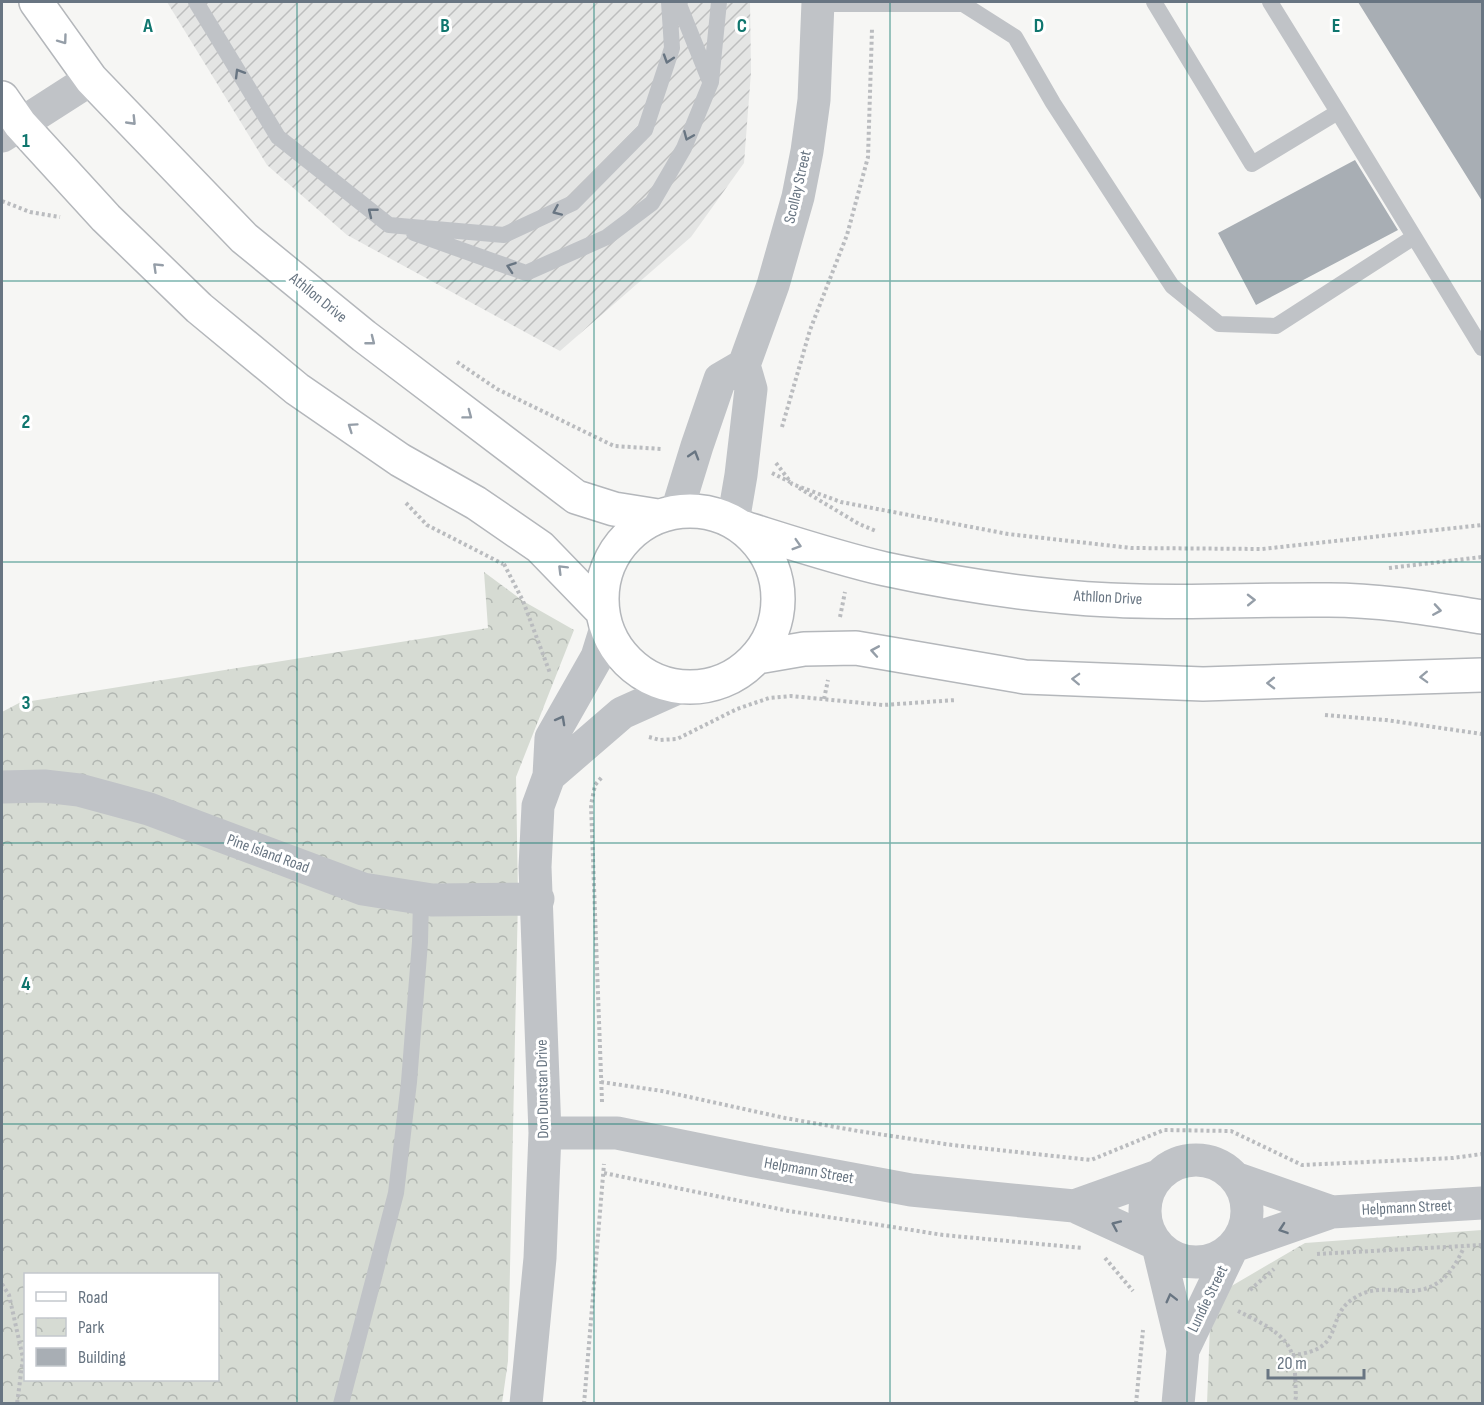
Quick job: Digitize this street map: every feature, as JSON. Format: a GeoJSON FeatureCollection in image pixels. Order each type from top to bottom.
{"type":"FeatureCollection","features":[{"type":"Feature","properties":{"kind":"main road","name":"Athllon Drive"},"geometry":{"type":"LineString","coordinates":[[36,2],[91,79],[244,238],[364,336],[576,498],[614,509],[668,514]]}},
{"type":"Feature","properties":{"kind":"main road"},"geometry":{"type":"LineString","coordinates":[[8,119],[199,308],[297,388],[400,460],[476,503],[540,547],[604,619]]}},
{"type":"Feature","properties":{"kind":"main road"},"geometry":{"type":"LineString","coordinates":[[698,510],[718,514],[753,536],[767,553],[776,573],[779,595],[778,617],[770,638],[758,657],[742,671],[723,682],[702,687],[680,687],[659,682],[639,672],[623,657],[613,643],[604,619],[602,591],[606,572],[614,554],[633,532],[668,514],[698,510]]}},
{"type":"Feature","properties":{"kind":"main road","name":"Athllon Drive"},"geometry":{"type":"LineString","coordinates":[[737,525],[884,568],[953,582],[1017,591],[1099,599],[1331,600],[1392,603],[1482,617]]}},
{"type":"Feature","properties":{"kind":"main road"},"geometry":{"type":"LineString","coordinates":[[758,657],[804,649],[856,648],[1025,678],[1203,684],[1482,675]]}},
{"type":"Feature","properties":{"kind":"street","name":"Scollay Street"},"geometry":{"type":"LineString","coordinates":[[744,365],[773,285],[798,197],[814,100],[818,3]]}},
{"type":"Feature","properties":{"kind":"street"},"geometry":{"type":"LineString","coordinates":[[8,119],[91,79]]}},
{"type":"Feature","properties":{"kind":"street"},"geometry":{"type":"LineString","coordinates":[[668,514],[697,446],[720,380],[744,365],[751,389],[758,460],[737,525]]}},
{"type":"Feature","properties":{"kind":"street","name":"Don Dunstan Drive"},"geometry":{"type":"LineString","coordinates":[[526,1404],[540,1258],[545,1133],[535,867],[538,806],[549,776],[551,738],[597,657],[604,619]]}},
{"type":"Feature","properties":{"kind":"street","name":"Don Dunstan Drive"},"geometry":{"type":"LineString","coordinates":[[549,776],[622,713],[680,687]]}},
{"type":"Feature","properties":{"kind":"street","name":"Pine Island Road"},"geometry":{"type":"LineString","coordinates":[[2,788],[44,786],[79,790],[149,809],[363,889],[421,899],[538,899]]}},
{"type":"Feature","properties":{"kind":"street","name":"Helpmann Street"},"geometry":{"type":"LineString","coordinates":[[545,1133],[617,1133],[911,1190],[1074,1206],[1157,1245]]}},
{"type":"Feature","properties":{"kind":"street"},"geometry":{"type":"LineString","coordinates":[[1197,1160],[1211,1162],[1224,1168],[1235,1178],[1246,1200],[1247,1213],[1241,1236],[1233,1247],[1221,1256],[1208,1261],[1194,1262],[1181,1260],[1168,1254],[1157,1245],[1150,1233],[1145,1210],[1147,1198],[1158,1176],[1170,1167],[1197,1160]]}},
{"type":"Feature","properties":{"kind":"street","name":"Helpmann Street"},"geometry":{"type":"LineString","coordinates":[[1074,1206],[1158,1176]]}},
{"type":"Feature","properties":{"kind":"street","name":"Helpmann Street"},"geometry":{"type":"LineString","coordinates":[[1235,1178],[1332,1212]]}},
{"type":"Feature","properties":{"kind":"street","name":"Helpmann Street"},"geometry":{"type":"LineString","coordinates":[[1233,1247],[1332,1212],[1482,1203]]}},
{"type":"Feature","properties":{"kind":"street","name":"Lundie Street"},"geometry":{"type":"LineString","coordinates":[[1157,1245],[1183,1350],[1178,1404]]}},
{"type":"Feature","properties":{"kind":"street","name":"Lundie Street"},"geometry":{"type":"LineString","coordinates":[[1183,1350],[1233,1247]]}},
{"type":"Feature","properties":{"kind":"lane"},"geometry":{"type":"LineString","coordinates":[[196,2],[278,137],[388,225],[526,273],[607,237],[652,203],[684,148],[711,82],[719,2]]}},
{"type":"Feature","properties":{"kind":"lane"},"geometry":{"type":"LineString","coordinates":[[392,225],[504,235],[573,203],[645,130],[672,48],[669,2]]}},
{"type":"Feature","properties":{"kind":"lane"},"geometry":{"type":"LineString","coordinates":[[678,2],[711,82]]}},
{"type":"Feature","properties":{"kind":"lane"},"geometry":{"type":"LineString","coordinates":[[1154,2],[1252,164],[1338,112]]}},
{"type":"Feature","properties":{"kind":"lane"},"geometry":{"type":"LineString","coordinates":[[1270,2],[1482,348]]}},
{"type":"Feature","properties":{"kind":"lane"},"geometry":{"type":"LineString","coordinates":[[818,3],[963,4],[1015,37],[1053,103],[1172,286],[1219,324],[1276,326],[1414,237]]}},
{"type":"Feature","properties":{"kind":"lane"},"geometry":{"type":"LineString","coordinates":[[341,1404],[396,1193],[409,1082],[420,942],[421,899]]}},
{"type":"Feature","properties":{"kind":"path"},"geometry":{"type":"LineString","coordinates":[[779,437],[810,330],[847,235],[868,157],[873,4]]}},
{"type":"Feature","properties":{"kind":"path"},"geometry":{"type":"LineString","coordinates":[[2,201],[30,212],[68,218]]}},
{"type":"Feature","properties":{"kind":"path"},"geometry":{"type":"LineString","coordinates":[[453,359],[497,389],[614,446],[662,449],[697,446]]}},
{"type":"Feature","properties":{"kind":"path"},"geometry":{"type":"LineString","coordinates":[[758,460],[758,466],[859,524],[824,699]]}},
{"type":"Feature","properties":{"kind":"path"},"geometry":{"type":"LineString","coordinates":[[758,460],[792,484],[841,502],[997,532],[1131,548],[1262,549],[1482,525]]}},
{"type":"Feature","properties":{"kind":"path"},"geometry":{"type":"LineString","coordinates":[[506,566],[523,601],[548,672],[576,691]]}},
{"type":"Feature","properties":{"kind":"path"},"geometry":{"type":"LineString","coordinates":[[616,718],[642,735],[660,740],[677,739],[737,709],[769,698],[791,696],[883,705],[956,700]]}},
{"type":"Feature","properties":{"kind":"path"},"geometry":{"type":"LineString","coordinates":[[1321,715],[1386,720],[1482,734]]}},
{"type":"Feature","properties":{"kind":"path"},"geometry":{"type":"LineString","coordinates":[[584,1404],[604,1173],[591,805],[595,785],[608,770]]}},
{"type":"Feature","properties":{"kind":"path"},"geometry":{"type":"LineString","coordinates":[[601,1082],[662,1091],[785,1118],[858,1131],[952,1145],[1091,1160],[1164,1130],[1231,1131],[1302,1165],[1453,1158],[1482,1154]]}},
{"type":"Feature","properties":{"kind":"path"},"geometry":{"type":"LineString","coordinates":[[604,1173],[789,1210],[899,1228],[1089,1249]]}},
{"type":"Feature","properties":{"kind":"path"},"geometry":{"type":"LineString","coordinates":[[1307,1256],[1482,1245]]}},
{"type":"Feature","properties":{"kind":"path"},"geometry":{"type":"LineString","coordinates":[[1292,1355],[1310,1353],[1322,1347],[1331,1337],[1340,1312],[1355,1297],[1367,1291],[1386,1288],[1422,1290],[1435,1285],[1456,1266],[1464,1247]]}},
{"type":"Feature","properties":{"kind":"path"},"geometry":{"type":"LineString","coordinates":[[1098,1250],[1138,1295],[1170,1294]]}},
{"type":"Feature","properties":{"kind":"path"},"geometry":{"type":"LineString","coordinates":[[1245,1296],[1281,1265]]}},
{"type":"Feature","properties":{"kind":"path"},"geometry":{"type":"LineString","coordinates":[[2,1284],[9,1295],[23,1358],[17,1404]]}},
{"type":"Feature","properties":{"kind":"path"},"geometry":{"type":"LineString","coordinates":[[1240,1303],[1235,1310],[1280,1335],[1286,1342],[1292,1355],[1296,1397],[1294,1404]]}},
{"type":"Feature","properties":{"kind":"path"},"geometry":{"type":"LineString","coordinates":[[1136,1404],[1143,1326]]}},
{"type":"Feature","properties":{"kind":"shaded area"},"geometry":{"type":"Polygon","coordinates":[[[167,2],[750,2],[751,72],[744,163],[691,237],[560,351],[347,235],[267,165],[167,2]]]}},
{"type":"Feature","properties":{"kind":"green space"},"geometry":{"type":"Polygon","coordinates":[[[484,572],[523,601],[574,630],[516,777],[518,898],[508,1361],[502,1403],[2,1404],[2,712],[19,703],[488,628],[484,572]]]}},
{"type":"Feature","properties":{"kind":"green space"},"geometry":{"type":"Polygon","coordinates":[[[1482,1230],[1482,1403],[1207,1404],[1211,1298],[1305,1243],[1482,1230]]]}},
{"type":"Feature","properties":{"kind":"building"},"geometry":{"type":"Polygon","coordinates":[[[1358,2],[1482,2],[1482,201],[1358,2]]]}},
{"type":"Feature","properties":{"kind":"building"},"geometry":{"type":"Polygon","coordinates":[[[1355,160],[1398,230],[1256,305],[1218,233],[1355,160]]]}}]}
